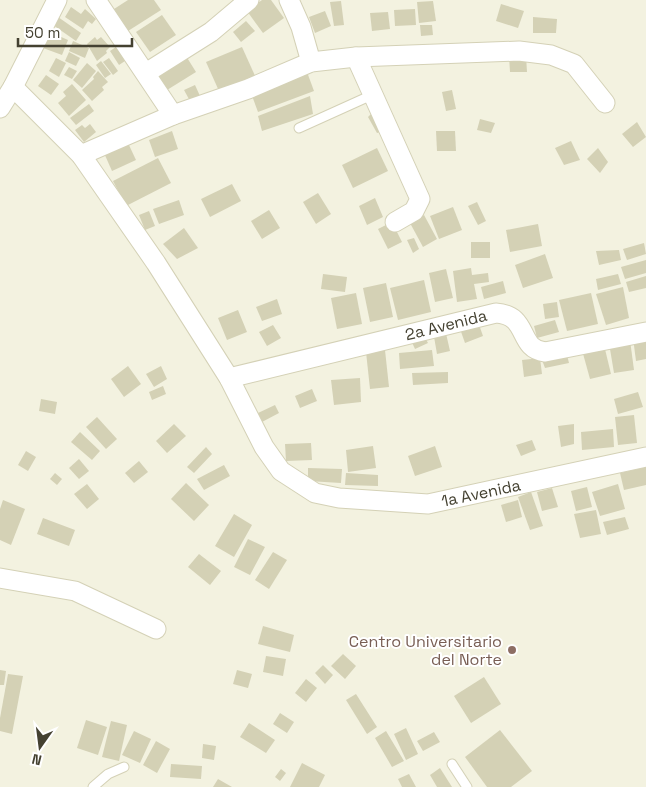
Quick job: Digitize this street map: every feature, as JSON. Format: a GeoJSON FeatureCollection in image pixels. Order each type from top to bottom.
{"type":"FeatureCollection","features":[{"type":"Feature","properties":{"kind":"street"},"geometry":{"type":"LineString","coordinates":[[0,108],[13,87],[57,0]]}},
{"type":"Feature","properties":{"kind":"street"},"geometry":{"type":"LineString","coordinates":[[96,0],[173,115]]}},
{"type":"Feature","properties":{"kind":"street"},"geometry":{"type":"LineString","coordinates":[[146,73],[211,32],[249,0]]}},
{"type":"Feature","properties":{"kind":"street"},"geometry":{"type":"LineString","coordinates":[[290,0],[301,27],[310,62]]}},
{"type":"Feature","properties":{"kind":"street"},"geometry":{"type":"LineString","coordinates":[[81,154],[173,115],[248,88],[310,62],[356,57],[518,51],[551,55],[574,64],[605,103]]}},
{"type":"Feature","properties":{"kind":"street"},"geometry":{"type":"LineString","coordinates":[[356,57],[420,199],[414,211],[395,222]]}},
{"type":"Feature","properties":{"kind":"street"},"geometry":{"type":"LineString","coordinates":[[13,87],[81,154],[156,263],[229,378]]}},
{"type":"Feature","properties":{"kind":"street","name":"2a Avenida"},"geometry":{"type":"LineString","coordinates":[[229,378],[496,312],[507,313],[515,319],[530,346],[537,352],[646,332]]}},
{"type":"Feature","properties":{"kind":"street","name":"1a Avenida"},"geometry":{"type":"LineString","coordinates":[[229,378],[264,447],[280,471],[315,493],[339,498],[428,504],[646,457]]}},
{"type":"Feature","properties":{"kind":"street"},"geometry":{"type":"LineString","coordinates":[[0,578],[74,591],[156,629]]}},
{"type":"Feature","properties":{"kind":"lane"},"geometry":{"type":"LineString","coordinates":[[299,128],[372,95]]}},
{"type":"Feature","properties":{"kind":"lane"},"geometry":{"type":"LineString","coordinates":[[452,764],[467,787]]}},
{"type":"Feature","properties":{"kind":"lane"},"geometry":{"type":"LineString","coordinates":[[93,787],[108,774],[124,767]]}},
{"type":"Feature","properties":{"kind":"building"},"geometry":{"type":"Polygon","coordinates":[[[128,0],[154,0],[161,10],[128,31],[114,9],[128,0]]]}},
{"type":"Feature","properties":{"kind":"building"},"geometry":{"type":"Polygon","coordinates":[[[262,0],[271,0],[284,18],[263,33],[247,11],[262,0]]]}},
{"type":"Feature","properties":{"kind":"building"},"geometry":{"type":"Polygon","coordinates":[[[341,1],[344,25],[334,26],[330,2],[341,1]]]}},
{"type":"Feature","properties":{"kind":"building"},"geometry":{"type":"Polygon","coordinates":[[[433,1],[436,21],[419,23],[417,2],[433,1]]]}},
{"type":"Feature","properties":{"kind":"building"},"geometry":{"type":"Polygon","coordinates":[[[501,4],[524,11],[518,28],[496,21],[501,4]]]}},
{"type":"Feature","properties":{"kind":"building"},"geometry":{"type":"Polygon","coordinates":[[[71,7],[81,14],[85,9],[96,19],[92,24],[88,21],[83,29],[65,17],[71,7]]]}},
{"type":"Feature","properties":{"kind":"building"},"geometry":{"type":"Polygon","coordinates":[[[415,9],[416,25],[395,26],[394,10],[415,9]]]}},
{"type":"Feature","properties":{"kind":"building"},"geometry":{"type":"Polygon","coordinates":[[[325,11],[331,26],[315,33],[309,17],[325,11]]]}},
{"type":"Feature","properties":{"kind":"building"},"geometry":{"type":"Polygon","coordinates":[[[388,12],[390,29],[372,31],[370,13],[388,12]]]}},
{"type":"Feature","properties":{"kind":"building"},"geometry":{"type":"Polygon","coordinates":[[[162,15],[176,35],[150,52],[136,32],[162,15]]]}},
{"type":"Feature","properties":{"kind":"building"},"geometry":{"type":"Polygon","coordinates":[[[58,17],[81,33],[76,41],[53,25],[58,17]]]}},
{"type":"Feature","properties":{"kind":"building"},"geometry":{"type":"Polygon","coordinates":[[[533,17],[557,19],[556,33],[533,33],[533,17]]]}},
{"type":"Feature","properties":{"kind":"building"},"geometry":{"type":"Polygon","coordinates":[[[246,21],[255,31],[241,42],[233,32],[246,21]]]}},
{"type":"Feature","properties":{"kind":"building"},"geometry":{"type":"Polygon","coordinates":[[[420,25],[432,25],[433,35],[421,36],[420,25]]]}},
{"type":"Feature","properties":{"kind":"building"},"geometry":{"type":"Polygon","coordinates":[[[50,32],[68,40],[62,55],[43,48],[50,32]]]}},
{"type":"Feature","properties":{"kind":"building"},"geometry":{"type":"Polygon","coordinates":[[[95,37],[97,40],[101,37],[110,47],[106,51],[107,53],[97,61],[87,44],[95,37]]]}},
{"type":"Feature","properties":{"kind":"building"},"geometry":{"type":"Polygon","coordinates":[[[73,41],[89,48],[85,58],[69,51],[73,41]]]}},
{"type":"Feature","properties":{"kind":"building"},"geometry":{"type":"Polygon","coordinates":[[[119,45],[128,59],[119,65],[110,51],[119,45]]]}},
{"type":"Feature","properties":{"kind":"building"},"geometry":{"type":"Polygon","coordinates":[[[242,47],[256,78],[219,91],[206,62],[242,47]]]}},
{"type":"Feature","properties":{"kind":"building"},"geometry":{"type":"Polygon","coordinates":[[[69,52],[80,58],[76,66],[65,61],[69,52]]]}},
{"type":"Feature","properties":{"kind":"building"},"geometry":{"type":"Polygon","coordinates":[[[526,55],[527,72],[510,72],[509,56],[526,55]]]}},
{"type":"Feature","properties":{"kind":"building"},"geometry":{"type":"Polygon","coordinates":[[[186,56],[196,72],[167,90],[157,74],[186,56]]]}},
{"type":"Feature","properties":{"kind":"building"},"geometry":{"type":"Polygon","coordinates":[[[56,58],[66,63],[59,77],[49,71],[56,58]]]}},
{"type":"Feature","properties":{"kind":"building"},"geometry":{"type":"Polygon","coordinates":[[[109,58],[118,71],[113,75],[103,62],[109,58]]]}},
{"type":"Feature","properties":{"kind":"building"},"geometry":{"type":"Polygon","coordinates":[[[101,61],[111,74],[105,78],[96,65],[101,61]]]}},
{"type":"Feature","properties":{"kind":"building"},"geometry":{"type":"Polygon","coordinates":[[[87,63],[96,71],[82,88],[73,80],[87,63]]]}},
{"type":"Feature","properties":{"kind":"building"},"geometry":{"type":"Polygon","coordinates":[[[69,67],[77,71],[72,79],[64,75],[69,67]]]}},
{"type":"Feature","properties":{"kind":"building"},"geometry":{"type":"Polygon","coordinates":[[[98,71],[108,82],[102,87],[104,90],[92,101],[82,90],[94,79],[93,77],[98,71]]]}},
{"type":"Feature","properties":{"kind":"building"},"geometry":{"type":"Polygon","coordinates":[[[307,72],[314,91],[258,112],[251,93],[307,72]]]}},
{"type":"Feature","properties":{"kind":"building"},"geometry":{"type":"Polygon","coordinates":[[[46,75],[59,84],[51,95],[38,86],[46,75]]]}},
{"type":"Feature","properties":{"kind":"building"},"geometry":{"type":"Polygon","coordinates":[[[72,84],[86,100],[69,116],[58,103],[66,96],[63,92],[72,84]]]}},
{"type":"Feature","properties":{"kind":"building"},"geometry":{"type":"Polygon","coordinates":[[[195,85],[200,96],[190,101],[184,90],[195,85]]]}},
{"type":"Feature","properties":{"kind":"building"},"geometry":{"type":"Polygon","coordinates":[[[452,90],[456,109],[446,111],[442,92],[452,90]]]}},
{"type":"Feature","properties":{"kind":"building"},"geometry":{"type":"Polygon","coordinates":[[[310,96],[313,114],[262,131],[258,116],[310,96]]]}},
{"type":"Feature","properties":{"kind":"building"},"geometry":{"type":"Polygon","coordinates":[[[89,104],[94,111],[76,125],[70,118],[89,104]]]}},
{"type":"Feature","properties":{"kind":"building"},"geometry":{"type":"Polygon","coordinates":[[[374,111],[384,131],[377,133],[368,117],[374,111]]]}},
{"type":"Feature","properties":{"kind":"building"},"geometry":{"type":"Polygon","coordinates":[[[480,119],[495,123],[491,133],[477,130],[480,119]]]}},
{"type":"Feature","properties":{"kind":"building"},"geometry":{"type":"Polygon","coordinates":[[[637,122],[646,137],[633,147],[622,134],[637,122]]]}},
{"type":"Feature","properties":{"kind":"building"},"geometry":{"type":"Polygon","coordinates":[[[90,124],[96,132],[84,142],[75,130],[82,125],[85,128],[90,124]]]}},
{"type":"Feature","properties":{"kind":"building"},"geometry":{"type":"Polygon","coordinates":[[[172,131],[178,149],[155,157],[149,140],[172,131]]]}},
{"type":"Feature","properties":{"kind":"building"},"geometry":{"type":"Polygon","coordinates":[[[436,131],[455,131],[456,151],[437,151],[436,131]]]}},
{"type":"Feature","properties":{"kind":"building"},"geometry":{"type":"Polygon","coordinates":[[[571,141],[580,160],[564,165],[555,148],[571,141]]]}},
{"type":"Feature","properties":{"kind":"building"},"geometry":{"type":"Polygon","coordinates":[[[128,143],[136,160],[112,171],[104,153],[128,143]]]}},
{"type":"Feature","properties":{"kind":"building"},"geometry":{"type":"Polygon","coordinates":[[[377,148],[388,171],[353,188],[342,165],[377,148]]]}},
{"type":"Feature","properties":{"kind":"building"},"geometry":{"type":"Polygon","coordinates":[[[598,148],[608,162],[600,173],[587,159],[598,148]]]}},
{"type":"Feature","properties":{"kind":"building"},"geometry":{"type":"Polygon","coordinates":[[[158,158],[171,183],[126,206],[113,181],[158,158]]]}},
{"type":"Feature","properties":{"kind":"building"},"geometry":{"type":"Polygon","coordinates":[[[232,184],[241,201],[210,217],[201,199],[232,184]]]}},
{"type":"Feature","properties":{"kind":"building"},"geometry":{"type":"Polygon","coordinates":[[[318,193],[331,214],[316,224],[303,202],[318,193]]]}},
{"type":"Feature","properties":{"kind":"building"},"geometry":{"type":"Polygon","coordinates":[[[375,198],[383,217],[367,225],[359,206],[375,198]]]}},
{"type":"Feature","properties":{"kind":"building"},"geometry":{"type":"Polygon","coordinates":[[[179,200],[184,215],[159,224],[153,209],[179,200]]]}},
{"type":"Feature","properties":{"kind":"building"},"geometry":{"type":"Polygon","coordinates":[[[477,202],[486,221],[478,225],[468,206],[477,202]]]}},
{"type":"Feature","properties":{"kind":"building"},"geometry":{"type":"Polygon","coordinates":[[[453,207],[462,230],[439,239],[430,216],[453,207]]]}},
{"type":"Feature","properties":{"kind":"building"},"geometry":{"type":"Polygon","coordinates":[[[269,210],[280,228],[262,239],[251,221],[269,210]]]}},
{"type":"Feature","properties":{"kind":"building"},"geometry":{"type":"Polygon","coordinates":[[[149,211],[155,226],[145,230],[139,215],[149,211]]]}},
{"type":"Feature","properties":{"kind":"building"},"geometry":{"type":"Polygon","coordinates":[[[424,215],[437,239],[423,247],[410,223],[424,215]]]}},
{"type":"Feature","properties":{"kind":"building"},"geometry":{"type":"Polygon","coordinates":[[[392,222],[402,242],[388,249],[378,229],[392,222]]]}},
{"type":"Feature","properties":{"kind":"building"},"geometry":{"type":"Polygon","coordinates":[[[538,224],[542,246],[510,252],[506,230],[538,224]]]}},
{"type":"Feature","properties":{"kind":"building"},"geometry":{"type":"Polygon","coordinates":[[[184,228],[198,248],[177,259],[163,244],[184,228]]]}},
{"type":"Feature","properties":{"kind":"building"},"geometry":{"type":"Polygon","coordinates":[[[414,238],[419,249],[413,253],[407,240],[414,238]]]}},
{"type":"Feature","properties":{"kind":"building"},"geometry":{"type":"Polygon","coordinates":[[[471,242],[490,242],[490,258],[471,258],[471,242]]]}},
{"type":"Feature","properties":{"kind":"building"},"geometry":{"type":"Polygon","coordinates":[[[644,243],[646,254],[627,260],[623,249],[644,243]]]}},
{"type":"Feature","properties":{"kind":"building"},"geometry":{"type":"Polygon","coordinates":[[[619,250],[621,260],[599,265],[596,251],[619,250]]]}},
{"type":"Feature","properties":{"kind":"building"},"geometry":{"type":"Polygon","coordinates":[[[545,254],[553,278],[523,288],[515,265],[545,254]]]}},
{"type":"Feature","properties":{"kind":"building"},"geometry":{"type":"Polygon","coordinates":[[[646,260],[646,273],[625,279],[621,267],[646,260]]]}},
{"type":"Feature","properties":{"kind":"building"},"geometry":{"type":"Polygon","coordinates":[[[471,268],[472,275],[488,273],[489,282],[474,284],[477,299],[457,302],[453,271],[471,268]]]}},
{"type":"Feature","properties":{"kind":"building"},"geometry":{"type":"Polygon","coordinates":[[[446,269],[453,298],[435,302],[429,273],[446,269]]]}},
{"type":"Feature","properties":{"kind":"building"},"geometry":{"type":"Polygon","coordinates":[[[323,274],[347,277],[345,292],[321,289],[323,274]]]}},
{"type":"Feature","properties":{"kind":"building"},"geometry":{"type":"Polygon","coordinates":[[[618,274],[621,284],[598,290],[596,279],[618,274]]]}},
{"type":"Feature","properties":{"kind":"building"},"geometry":{"type":"Polygon","coordinates":[[[646,276],[646,288],[629,292],[626,282],[646,276]]]}},
{"type":"Feature","properties":{"kind":"building"},"geometry":{"type":"Polygon","coordinates":[[[424,280],[431,312],[398,320],[390,288],[424,280]]]}},
{"type":"Feature","properties":{"kind":"building"},"geometry":{"type":"Polygon","coordinates":[[[503,281],[506,293],[484,299],[481,287],[503,281]]]}},
{"type":"Feature","properties":{"kind":"building"},"geometry":{"type":"Polygon","coordinates":[[[386,283],[393,317],[370,322],[363,288],[386,283]]]}},
{"type":"Feature","properties":{"kind":"building"},"geometry":{"type":"Polygon","coordinates":[[[623,287],[629,318],[606,325],[596,294],[623,287]]]}},
{"type":"Feature","properties":{"kind":"building"},"geometry":{"type":"Polygon","coordinates":[[[356,293],[362,324],[337,329],[331,298],[356,293]]]}},
{"type":"Feature","properties":{"kind":"building"},"geometry":{"type":"Polygon","coordinates":[[[591,293],[598,324],[567,331],[559,300],[591,293]]]}},
{"type":"Feature","properties":{"kind":"building"},"geometry":{"type":"Polygon","coordinates":[[[277,299],[282,314],[262,321],[256,307],[277,299]]]}},
{"type":"Feature","properties":{"kind":"building"},"geometry":{"type":"Polygon","coordinates":[[[557,302],[559,317],[545,319],[543,304],[557,302]]]}},
{"type":"Feature","properties":{"kind":"building"},"geometry":{"type":"Polygon","coordinates":[[[238,310],[247,332],[227,340],[218,318],[238,310]]]}},
{"type":"Feature","properties":{"kind":"building"},"geometry":{"type":"Polygon","coordinates":[[[477,319],[483,336],[465,343],[459,326],[477,319]]]}},
{"type":"Feature","properties":{"kind":"building"},"geometry":{"type":"Polygon","coordinates":[[[555,320],[559,332],[537,338],[534,326],[555,320]]]}},
{"type":"Feature","properties":{"kind":"building"},"geometry":{"type":"Polygon","coordinates":[[[273,325],[281,338],[267,346],[259,332],[273,325]]]}},
{"type":"Feature","properties":{"kind":"building"},"geometry":{"type":"Polygon","coordinates":[[[445,329],[450,351],[437,354],[433,331],[445,329]]]}},
{"type":"Feature","properties":{"kind":"building"},"geometry":{"type":"Polygon","coordinates":[[[422,332],[428,343],[415,349],[410,338],[422,332]]]}},
{"type":"Feature","properties":{"kind":"building"},"geometry":{"type":"Polygon","coordinates":[[[646,336],[646,359],[636,361],[633,338],[646,336]]]}},
{"type":"Feature","properties":{"kind":"building"},"geometry":{"type":"Polygon","coordinates":[[[630,340],[634,370],[614,373],[609,343],[630,340]]]}},
{"type":"Feature","properties":{"kind":"building"},"geometry":{"type":"Polygon","coordinates":[[[604,345],[611,374],[590,379],[582,350],[604,345]]]}},
{"type":"Feature","properties":{"kind":"building"},"geometry":{"type":"Polygon","coordinates":[[[385,350],[389,387],[370,389],[366,352],[385,350]]]}},
{"type":"Feature","properties":{"kind":"building"},"geometry":{"type":"Polygon","coordinates":[[[432,350],[434,366],[400,369],[399,353],[432,350]]]}},
{"type":"Feature","properties":{"kind":"building"},"geometry":{"type":"Polygon","coordinates":[[[567,355],[569,363],[545,368],[542,360],[567,355]]]}},
{"type":"Feature","properties":{"kind":"building"},"geometry":{"type":"Polygon","coordinates":[[[540,358],[542,374],[524,377],[522,360],[540,358]]]}},
{"type":"Feature","properties":{"kind":"building"},"geometry":{"type":"Polygon","coordinates":[[[128,366],[141,384],[124,397],[111,379],[128,366]]]}},
{"type":"Feature","properties":{"kind":"building"},"geometry":{"type":"Polygon","coordinates":[[[161,366],[167,379],[154,387],[146,374],[161,366]]]}},
{"type":"Feature","properties":{"kind":"building"},"geometry":{"type":"Polygon","coordinates":[[[448,372],[448,383],[413,385],[412,373],[448,372]]]}},
{"type":"Feature","properties":{"kind":"building"},"geometry":{"type":"Polygon","coordinates":[[[360,378],[361,402],[334,405],[331,380],[360,378]]]}},
{"type":"Feature","properties":{"kind":"building"},"geometry":{"type":"Polygon","coordinates":[[[163,386],[166,394],[152,400],[149,392],[163,386]]]}},
{"type":"Feature","properties":{"kind":"building"},"geometry":{"type":"Polygon","coordinates":[[[312,389],[317,401],[300,408],[295,396],[312,389]]]}},
{"type":"Feature","properties":{"kind":"building"},"geometry":{"type":"Polygon","coordinates":[[[638,392],[643,407],[618,414],[614,399],[638,392]]]}},
{"type":"Feature","properties":{"kind":"building"},"geometry":{"type":"Polygon","coordinates":[[[41,399],[57,402],[55,414],[39,411],[41,399]]]}},
{"type":"Feature","properties":{"kind":"building"},"geometry":{"type":"Polygon","coordinates":[[[275,405],[279,413],[262,422],[258,413],[275,405]]]}},
{"type":"Feature","properties":{"kind":"building"},"geometry":{"type":"Polygon","coordinates":[[[634,415],[637,443],[618,445],[615,417],[634,415]]]}},
{"type":"Feature","properties":{"kind":"building"},"geometry":{"type":"Polygon","coordinates":[[[97,417],[117,439],[106,449],[86,427],[97,417]]]}},
{"type":"Feature","properties":{"kind":"building"},"geometry":{"type":"Polygon","coordinates":[[[174,424],[186,436],[167,453],[156,441],[174,424]]]}},
{"type":"Feature","properties":{"kind":"building"},"geometry":{"type":"Polygon","coordinates":[[[574,424],[574,444],[561,447],[558,426],[574,424]]]}},
{"type":"Feature","properties":{"kind":"building"},"geometry":{"type":"Polygon","coordinates":[[[613,429],[614,447],[582,450],[581,432],[613,429]]]}},
{"type":"Feature","properties":{"kind":"building"},"geometry":{"type":"Polygon","coordinates":[[[80,432],[100,451],[92,460],[71,442],[80,432]]]}},
{"type":"Feature","properties":{"kind":"building"},"geometry":{"type":"Polygon","coordinates":[[[532,440],[536,450],[521,456],[516,445],[532,440]]]}},
{"type":"Feature","properties":{"kind":"building"},"geometry":{"type":"Polygon","coordinates":[[[311,443],[312,460],[286,461],[285,444],[311,443]]]}},
{"type":"Feature","properties":{"kind":"building"},"geometry":{"type":"Polygon","coordinates":[[[373,446],[376,468],[348,472],[346,450],[373,446]]]}},
{"type":"Feature","properties":{"kind":"building"},"geometry":{"type":"Polygon","coordinates":[[[435,446],[442,467],[415,476],[408,456],[435,446]]]}},
{"type":"Feature","properties":{"kind":"building"},"geometry":{"type":"Polygon","coordinates":[[[206,447],[212,454],[194,473],[187,467],[206,447]]]}},
{"type":"Feature","properties":{"kind":"building"},"geometry":{"type":"Polygon","coordinates":[[[26,451],[36,457],[28,471],[18,465],[26,451]]]}},
{"type":"Feature","properties":{"kind":"building"},"geometry":{"type":"Polygon","coordinates":[[[79,459],[89,471],[79,479],[69,468],[79,459]]]}},
{"type":"Feature","properties":{"kind":"building"},"geometry":{"type":"Polygon","coordinates":[[[139,461],[148,472],[134,483],[125,473],[139,461]]]}},
{"type":"Feature","properties":{"kind":"building"},"geometry":{"type":"Polygon","coordinates":[[[224,465],[230,476],[204,490],[197,479],[224,465]]]}},
{"type":"Feature","properties":{"kind":"building"},"geometry":{"type":"Polygon","coordinates":[[[646,467],[646,485],[624,490],[620,473],[646,467]]]}},
{"type":"Feature","properties":{"kind":"building"},"geometry":{"type":"Polygon","coordinates":[[[308,468],[342,469],[341,483],[308,481],[308,468]]]}},
{"type":"Feature","properties":{"kind":"building"},"geometry":{"type":"Polygon","coordinates":[[[55,473],[62,479],[57,485],[50,479],[55,473]]]}},
{"type":"Feature","properties":{"kind":"building"},"geometry":{"type":"Polygon","coordinates":[[[346,473],[378,475],[378,486],[345,485],[346,473]]]}},
{"type":"Feature","properties":{"kind":"building"},"geometry":{"type":"Polygon","coordinates":[[[186,483],[209,505],[194,521],[171,499],[186,483]]]}},
{"type":"Feature","properties":{"kind":"building"},"geometry":{"type":"Polygon","coordinates":[[[87,484],[99,499],[87,509],[74,494],[87,484]]]}},
{"type":"Feature","properties":{"kind":"building"},"geometry":{"type":"Polygon","coordinates":[[[618,484],[625,509],[600,516],[592,492],[618,484]]]}},
{"type":"Feature","properties":{"kind":"building"},"geometry":{"type":"Polygon","coordinates":[[[587,487],[592,507],[576,511],[571,491],[587,487]]]}},
{"type":"Feature","properties":{"kind":"building"},"geometry":{"type":"Polygon","coordinates":[[[552,488],[558,507],[542,511],[537,492],[552,488]]]}},
{"type":"Feature","properties":{"kind":"building"},"geometry":{"type":"Polygon","coordinates":[[[531,492],[543,526],[530,530],[518,497],[531,492]]]}},
{"type":"Feature","properties":{"kind":"building"},"geometry":{"type":"Polygon","coordinates":[[[3,500],[25,509],[11,545],[0,540],[0,509],[3,500]]]}},
{"type":"Feature","properties":{"kind":"building"},"geometry":{"type":"Polygon","coordinates":[[[518,500],[522,517],[506,522],[501,505],[518,500]]]}},
{"type":"Feature","properties":{"kind":"building"},"geometry":{"type":"Polygon","coordinates":[[[596,510],[601,534],[580,538],[574,514],[596,510]]]}},
{"type":"Feature","properties":{"kind":"building"},"geometry":{"type":"Polygon","coordinates":[[[234,514],[252,525],[234,557],[215,546],[234,514]]]}},
{"type":"Feature","properties":{"kind":"building"},"geometry":{"type":"Polygon","coordinates":[[[625,517],[629,529],[607,535],[603,522],[625,517]]]}},
{"type":"Feature","properties":{"kind":"building"},"geometry":{"type":"Polygon","coordinates":[[[43,518],[75,530],[69,546],[37,534],[43,518]]]}},
{"type":"Feature","properties":{"kind":"building"},"geometry":{"type":"Polygon","coordinates":[[[248,539],[265,547],[250,575],[234,567],[248,539]]]}},
{"type":"Feature","properties":{"kind":"building"},"geometry":{"type":"Polygon","coordinates":[[[273,552],[287,560],[269,589],[255,580],[273,552]]]}},
{"type":"Feature","properties":{"kind":"building"},"geometry":{"type":"Polygon","coordinates":[[[199,554],[221,571],[210,585],[188,567],[199,554]]]}},
{"type":"Feature","properties":{"kind":"building"},"geometry":{"type":"Polygon","coordinates":[[[263,626],[294,635],[290,652],[258,644],[263,626]]]}},
{"type":"Feature","properties":{"kind":"building"},"geometry":{"type":"Polygon","coordinates":[[[343,654],[356,666],[345,679],[331,666],[343,654]]]}},
{"type":"Feature","properties":{"kind":"building"},"geometry":{"type":"Polygon","coordinates":[[[266,656],[286,659],[283,676],[263,672],[266,656]]]}},
{"type":"Feature","properties":{"kind":"building"},"geometry":{"type":"Polygon","coordinates":[[[323,665],[333,675],[325,684],[315,673],[323,665]]]}},
{"type":"Feature","properties":{"kind":"building"},"geometry":{"type":"Polygon","coordinates":[[[0,670],[6,671],[4,685],[0,685],[0,670]]]}},
{"type":"Feature","properties":{"kind":"building"},"geometry":{"type":"Polygon","coordinates":[[[237,670],[252,674],[248,688],[233,684],[237,670]]]}},
{"type":"Feature","properties":{"kind":"building"},"geometry":{"type":"Polygon","coordinates":[[[8,674],[23,676],[12,734],[0,731],[0,718],[8,674]]]}},
{"type":"Feature","properties":{"kind":"building"},"geometry":{"type":"Polygon","coordinates":[[[484,677],[501,704],[471,723],[454,696],[484,677]]]}},
{"type":"Feature","properties":{"kind":"building"},"geometry":{"type":"Polygon","coordinates":[[[306,679],[317,688],[306,702],[295,693],[306,679]]]}},
{"type":"Feature","properties":{"kind":"building"},"geometry":{"type":"Polygon","coordinates":[[[356,694],[377,727],[367,734],[346,700],[356,694]]]}},
{"type":"Feature","properties":{"kind":"building"},"geometry":{"type":"Polygon","coordinates":[[[280,713],[294,722],[287,733],[273,724],[280,713]]]}},
{"type":"Feature","properties":{"kind":"building"},"geometry":{"type":"Polygon","coordinates":[[[86,720],[107,727],[98,755],[77,748],[86,720]]]}},
{"type":"Feature","properties":{"kind":"building"},"geometry":{"type":"Polygon","coordinates":[[[111,721],[127,725],[119,761],[102,757],[111,721]]]}},
{"type":"Feature","properties":{"kind":"building"},"geometry":{"type":"Polygon","coordinates":[[[249,723],[275,740],[266,753],[240,737],[249,723]]]}},
{"type":"Feature","properties":{"kind":"building"},"geometry":{"type":"Polygon","coordinates":[[[406,728],[418,754],[406,760],[394,734],[406,728]]]}},
{"type":"Feature","properties":{"kind":"building"},"geometry":{"type":"Polygon","coordinates":[[[500,730],[532,771],[511,787],[487,787],[465,757],[500,730]]]}},
{"type":"Feature","properties":{"kind":"building"},"geometry":{"type":"Polygon","coordinates":[[[134,731],[151,739],[140,763],[122,755],[134,731]]]}},
{"type":"Feature","properties":{"kind":"building"},"geometry":{"type":"Polygon","coordinates":[[[386,731],[404,761],[392,767],[375,738],[386,731]]]}},
{"type":"Feature","properties":{"kind":"building"},"geometry":{"type":"Polygon","coordinates":[[[434,732],[440,742],[423,751],[417,741],[434,732]]]}},
{"type":"Feature","properties":{"kind":"building"},"geometry":{"type":"Polygon","coordinates":[[[156,741],[170,749],[157,773],[143,765],[156,741]]]}},
{"type":"Feature","properties":{"kind":"building"},"geometry":{"type":"Polygon","coordinates":[[[203,744],[216,746],[214,760],[202,758],[203,744]]]}},
{"type":"Feature","properties":{"kind":"building"},"geometry":{"type":"Polygon","coordinates":[[[302,763],[325,775],[319,787],[290,787],[302,763]]]}},
{"type":"Feature","properties":{"kind":"building"},"geometry":{"type":"Polygon","coordinates":[[[171,764],[202,766],[201,779],[170,777],[171,764]]]}},
{"type":"Feature","properties":{"kind":"building"},"geometry":{"type":"Polygon","coordinates":[[[440,768],[452,787],[437,787],[430,775],[440,768]]]}},
{"type":"Feature","properties":{"kind":"building"},"geometry":{"type":"Polygon","coordinates":[[[281,769],[286,773],[280,781],[275,777],[281,769]]]}},
{"type":"Feature","properties":{"kind":"building"},"geometry":{"type":"Polygon","coordinates":[[[409,774],[416,787],[402,787],[398,779],[409,774]]]}},
{"type":"Feature","properties":{"kind":"building"},"geometry":{"type":"Polygon","coordinates":[[[218,779],[232,787],[213,787],[218,779]]]}},
{"type":"Feature","properties":{"kind":"place","name":"Centro Universitario del Norte"},"geometry":{"type":"Point","coordinates":[512,650]}}]}
